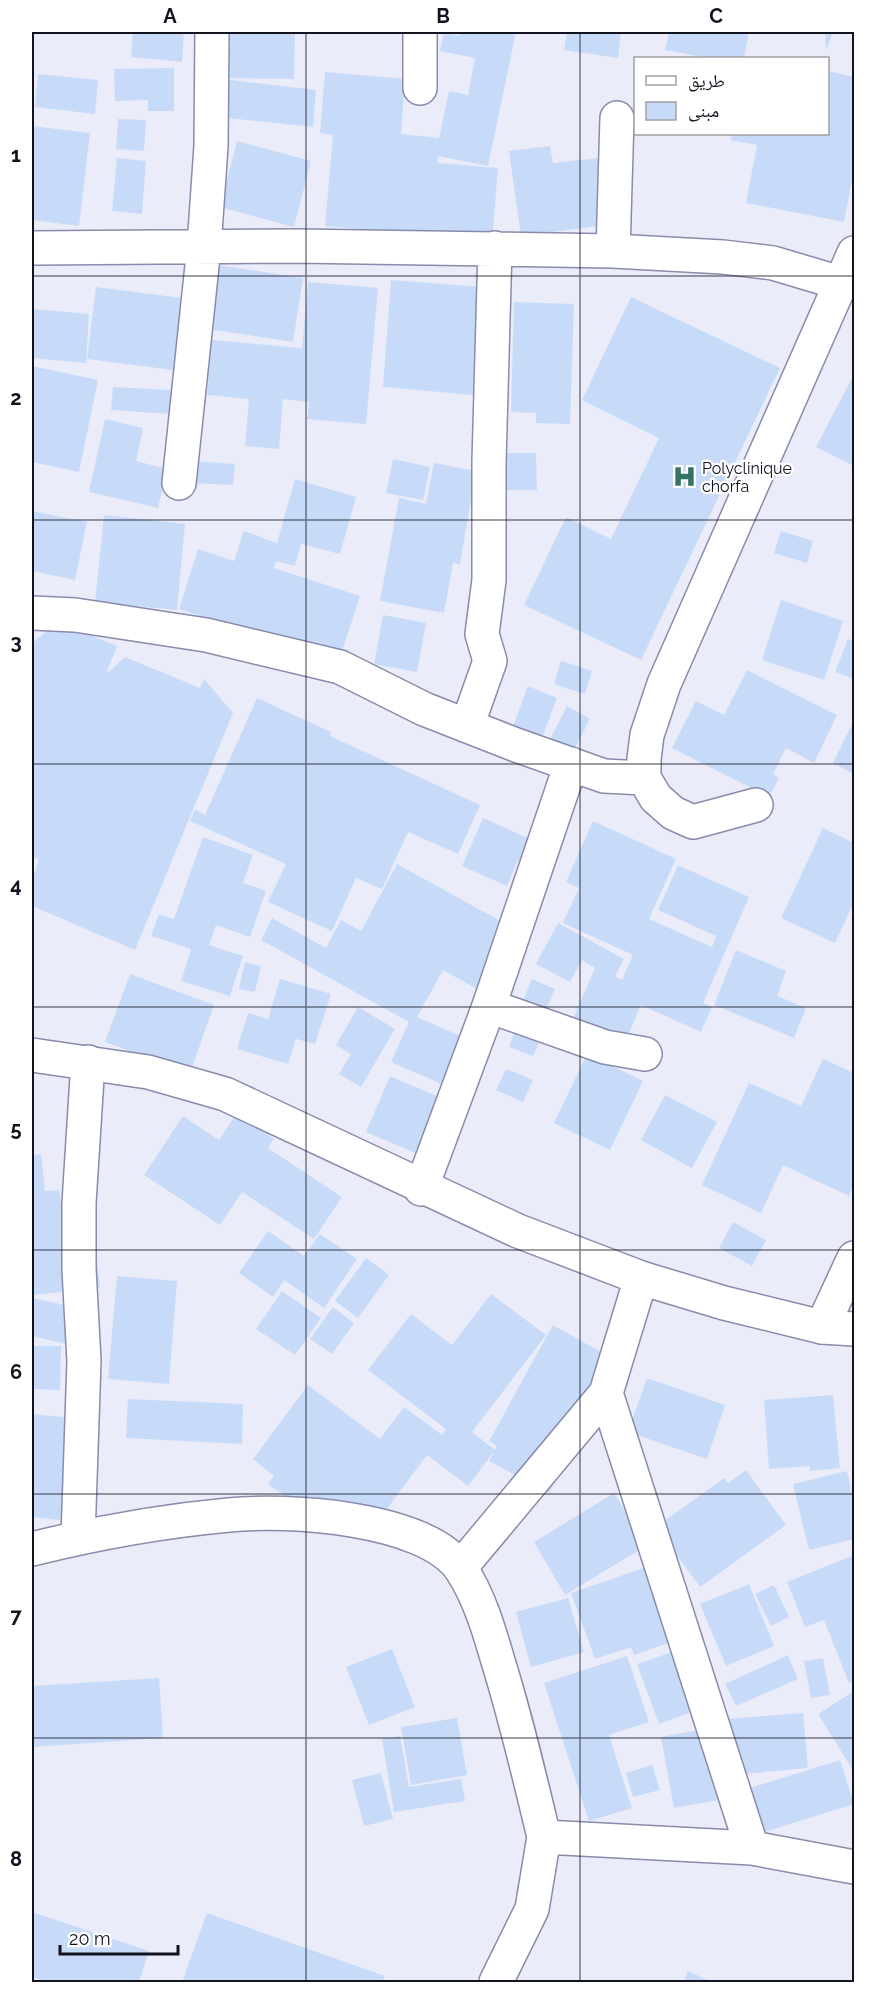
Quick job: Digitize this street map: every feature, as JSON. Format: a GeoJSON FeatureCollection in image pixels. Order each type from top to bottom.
{"type":"FeatureCollection","features":[{"type":"Feature","properties":{"kind":"street"},"geometry":{"type":"LineString","coordinates":[[179,483],[204,247],[211,146],[212,32]]}},
{"type":"Feature","properties":{"kind":"street"},"geometry":{"type":"LineString","coordinates":[[420,32],[420,88]]}},
{"type":"Feature","properties":{"kind":"street"},"geometry":{"type":"LineString","coordinates":[[613,251],[617,118]]}},
{"type":"Feature","properties":{"kind":"street"},"geometry":{"type":"LineString","coordinates":[[32,248],[495,248],[613,251],[723,257],[773,263],[840,283]]}},
{"type":"Feature","properties":{"kind":"street"},"geometry":{"type":"LineString","coordinates":[[467,726],[490,661],[482,634],[489,580],[489,462],[495,248]]}},
{"type":"Feature","properties":{"kind":"street"},"geometry":{"type":"LineString","coordinates":[[756,806],[693,822],[673,813],[656,798],[644,778],[647,735],[664,684],[855,252]]}},
{"type":"Feature","properties":{"kind":"street"},"geometry":{"type":"LineString","coordinates":[[32,613],[75,615],[206,635],[339,667],[424,709],[571,764],[604,776],[644,778]]}},
{"type":"Feature","properties":{"kind":"street"},"geometry":{"type":"LineString","coordinates":[[422,1189],[489,1006],[571,764]]}},
{"type":"Feature","properties":{"kind":"street"},"geometry":{"type":"LineString","coordinates":[[489,1006],[605,1047],[645,1054]]}},
{"type":"Feature","properties":{"kind":"street"},"geometry":{"type":"LineString","coordinates":[[32,1055],[148,1072],[225,1094],[298,1126],[422,1189],[518,1232],[641,1278],[724,1303],[822,1327],[855,1329]]}},
{"type":"Feature","properties":{"kind":"street"},"geometry":{"type":"LineString","coordinates":[[78,1538],[84,1361],[79,1269],[79,1203],[88,1062]]}},
{"type":"Feature","properties":{"kind":"street"},"geometry":{"type":"LineString","coordinates":[[822,1327],[855,1258]]}},
{"type":"Feature","properties":{"kind":"street"},"geometry":{"type":"LineString","coordinates":[[460,1568],[606,1393],[641,1278]]}},
{"type":"Feature","properties":{"kind":"street"},"geometry":{"type":"LineString","coordinates":[[606,1393],[752,1848]]}},
{"type":"Feature","properties":{"kind":"street"},"geometry":{"type":"LineString","coordinates":[[32,1549],[78,1538],[230,1515],[305,1515],[356,1521],[404,1531],[437,1545],[460,1568],[487,1624],[516,1717],[544,1838],[532,1909],[496,1983]]}},
{"type":"Feature","properties":{"kind":"street"},"geometry":{"type":"LineString","coordinates":[[544,1838],[752,1848],[855,1867]]}},
{"type":"Feature","properties":{"kind":"building"},"geometry":{"type":"Polygon","coordinates":[[[133,32],[184,32],[182,62],[131,57],[133,32]]]}},
{"type":"Feature","properties":{"kind":"building"},"geometry":{"type":"Polygon","coordinates":[[[224,32],[295,32],[294,79],[224,78],[224,32]]]}},
{"type":"Feature","properties":{"kind":"building"},"geometry":{"type":"Polygon","coordinates":[[[444,32],[460,36],[460,32],[516,32],[488,166],[438,156],[437,163],[498,168],[492,241],[325,226],[333,135],[320,133],[325,72],[405,79],[401,134],[439,138],[449,91],[468,95],[475,58],[440,51],[444,32]]]}},
{"type":"Feature","properties":{"kind":"building"},"geometry":{"type":"Polygon","coordinates":[[[567,32],[621,32],[618,58],[564,50],[567,32]]]}},
{"type":"Feature","properties":{"kind":"building"},"geometry":{"type":"Polygon","coordinates":[[[669,32],[749,32],[744,57],[704,57],[665,50],[669,32]]]}},
{"type":"Feature","properties":{"kind":"building"},"geometry":{"type":"Polygon","coordinates":[[[825,32],[833,32],[826,50],[825,32]]]}},
{"type":"Feature","properties":{"kind":"building"},"geometry":{"type":"Polygon","coordinates":[[[174,68],[174,111],[148,111],[148,100],[115,101],[114,69],[174,68]]]}},
{"type":"Feature","properties":{"kind":"building"},"geometry":{"type":"Polygon","coordinates":[[[829,71],[854,77],[854,169],[844,222],[746,203],[757,145],[731,140],[732,135],[829,135],[829,71]]]}},
{"type":"Feature","properties":{"kind":"building"},"geometry":{"type":"Polygon","coordinates":[[[38,74],[98,80],[95,114],[35,107],[38,74]]]}},
{"type":"Feature","properties":{"kind":"building"},"geometry":{"type":"Polygon","coordinates":[[[222,79],[316,90],[313,127],[218,117],[222,79]]]}},
{"type":"Feature","properties":{"kind":"building"},"geometry":{"type":"Polygon","coordinates":[[[118,119],[146,120],[144,151],[116,149],[118,119]]]}},
{"type":"Feature","properties":{"kind":"building"},"geometry":{"type":"Polygon","coordinates":[[[32,126],[90,133],[79,226],[32,220],[32,126]]]}},
{"type":"Feature","properties":{"kind":"building"},"geometry":{"type":"Polygon","coordinates":[[[237,141],[311,161],[294,227],[220,207],[237,141]]]}},
{"type":"Feature","properties":{"kind":"building"},"geometry":{"type":"Polygon","coordinates":[[[550,146],[553,163],[598,158],[607,225],[521,236],[509,151],[550,146]]]}},
{"type":"Feature","properties":{"kind":"building"},"geometry":{"type":"Polygon","coordinates":[[[117,158],[146,161],[142,214],[112,211],[117,158]]]}},
{"type":"Feature","properties":{"kind":"building"},"geometry":{"type":"Polygon","coordinates":[[[211,264],[303,278],[293,342],[201,328],[211,264]]]}},
{"type":"Feature","properties":{"kind":"building"},"geometry":{"type":"Polygon","coordinates":[[[391,280],[493,288],[484,396],[383,387],[391,280]]]}},
{"type":"Feature","properties":{"kind":"building"},"geometry":{"type":"Polygon","coordinates":[[[308,282],[378,288],[366,424],[307,419],[309,402],[283,399],[279,449],[245,446],[249,399],[207,395],[212,340],[302,348],[308,282]]]}},
{"type":"Feature","properties":{"kind":"building"},"geometry":{"type":"Polygon","coordinates":[[[96,287],[182,298],[173,370],[87,359],[96,287]]]}},
{"type":"Feature","properties":{"kind":"building","name":"Polyclinique chorfa"},"geometry":{"type":"Polygon","coordinates":[[[631,297],[780,368],[641,660],[524,605],[566,517],[611,539],[659,438],[582,400],[631,297]]]}},
{"type":"Feature","properties":{"kind":"building"},"geometry":{"type":"Polygon","coordinates":[[[514,302],[574,304],[570,424],[536,423],[536,413],[511,412],[514,302]]]}},
{"type":"Feature","properties":{"kind":"building"},"geometry":{"type":"Polygon","coordinates":[[[32,309],[89,314],[86,363],[32,358],[32,309]]]}},
{"type":"Feature","properties":{"kind":"building"},"geometry":{"type":"Polygon","coordinates":[[[32,366],[98,380],[79,472],[32,462],[32,366]]]}},
{"type":"Feature","properties":{"kind":"building"},"geometry":{"type":"Polygon","coordinates":[[[854,374],[854,466],[816,447],[854,374]]]}},
{"type":"Feature","properties":{"kind":"building"},"geometry":{"type":"Polygon","coordinates":[[[113,387],[171,390],[170,414],[111,410],[113,387]]]}},
{"type":"Feature","properties":{"kind":"building"},"geometry":{"type":"Polygon","coordinates":[[[105,419],[143,428],[136,461],[167,469],[158,508],[89,492],[105,419]]]}},
{"type":"Feature","properties":{"kind":"building"},"geometry":{"type":"Polygon","coordinates":[[[500,453],[536,453],[537,490],[500,490],[500,453]]]}},
{"type":"Feature","properties":{"kind":"building"},"geometry":{"type":"Polygon","coordinates":[[[393,459],[430,467],[423,500],[386,493],[393,459]]]}},
{"type":"Feature","properties":{"kind":"building"},"geometry":{"type":"Polygon","coordinates":[[[192,461],[235,464],[233,485],[190,483],[192,461]]]}},
{"type":"Feature","properties":{"kind":"building"},"geometry":{"type":"Polygon","coordinates":[[[434,463],[476,471],[460,564],[453,563],[444,613],[380,601],[399,498],[426,504],[434,463]]]}},
{"type":"Feature","properties":{"kind":"building"},"geometry":{"type":"Polygon","coordinates":[[[295,479],[356,497],[340,554],[301,544],[295,566],[276,561],[274,568],[360,596],[339,661],[179,609],[198,549],[234,561],[244,531],[277,543],[295,479]]]}},
{"type":"Feature","properties":{"kind":"building"},"geometry":{"type":"Polygon","coordinates":[[[32,511],[87,522],[75,580],[32,571],[32,511]]]}},
{"type":"Feature","properties":{"kind":"building"},"geometry":{"type":"Polygon","coordinates":[[[104,515],[185,524],[177,610],[95,602],[104,515]]]}},
{"type":"Feature","properties":{"kind":"building"},"geometry":{"type":"Polygon","coordinates":[[[781,531],[813,541],[807,563],[774,553],[781,531]]]}},
{"type":"Feature","properties":{"kind":"building"},"geometry":{"type":"Polygon","coordinates":[[[781,600],[843,621],[824,680],[762,660],[781,600]]]}},
{"type":"Feature","properties":{"kind":"building"},"geometry":{"type":"Polygon","coordinates":[[[383,615],[426,623],[417,672],[374,664],[383,615]]]}},
{"type":"Feature","properties":{"kind":"building"},"geometry":{"type":"Polygon","coordinates":[[[57,621],[117,646],[106,674],[125,657],[200,688],[204,679],[233,713],[135,950],[32,906],[32,879],[39,860],[32,856],[32,644],[57,621]]]}},
{"type":"Feature","properties":{"kind":"building"},"geometry":{"type":"Polygon","coordinates":[[[848,639],[854,641],[854,679],[835,672],[848,639]]]}},
{"type":"Feature","properties":{"kind":"building"},"geometry":{"type":"Polygon","coordinates":[[[561,661],[592,671],[585,694],[554,684],[561,661]]]}},
{"type":"Feature","properties":{"kind":"building"},"geometry":{"type":"Polygon","coordinates":[[[747,670],[837,715],[814,763],[786,748],[773,774],[779,778],[769,797],[672,748],[696,701],[724,715],[747,670]]]}},
{"type":"Feature","properties":{"kind":"building"},"geometry":{"type":"Polygon","coordinates":[[[528,686],[557,698],[539,746],[510,734],[528,686]]]}},
{"type":"Feature","properties":{"kind":"building"},"geometry":{"type":"Polygon","coordinates":[[[257,698],[331,732],[330,736],[480,805],[458,854],[408,832],[382,889],[356,878],[332,931],[268,902],[286,864],[190,821],[195,809],[205,815],[257,698]]]}},
{"type":"Feature","properties":{"kind":"building"},"geometry":{"type":"Polygon","coordinates":[[[567,706],[590,719],[572,754],[549,741],[567,706]]]}},
{"type":"Feature","properties":{"kind":"building"},"geometry":{"type":"Polygon","coordinates":[[[854,720],[854,774],[833,763],[854,720]]]}},
{"type":"Feature","properties":{"kind":"building"},"geometry":{"type":"Polygon","coordinates":[[[483,818],[547,847],[537,868],[518,860],[507,886],[462,866],[483,818]]]}},
{"type":"Feature","properties":{"kind":"building"},"geometry":{"type":"Polygon","coordinates":[[[593,821],[676,859],[649,919],[712,947],[716,936],[658,910],[678,865],[749,897],[703,1003],[712,1007],[701,1032],[641,1005],[624,1044],[572,1021],[595,968],[582,960],[570,982],[536,964],[558,923],[624,959],[615,976],[622,980],[633,955],[563,923],[579,888],[566,882],[593,821]]]}},
{"type":"Feature","properties":{"kind":"building"},"geometry":{"type":"Polygon","coordinates":[[[823,828],[854,843],[854,902],[835,943],[781,918],[823,828]]]}},
{"type":"Feature","properties":{"kind":"building"},"geometry":{"type":"Polygon","coordinates":[[[203,837],[253,855],[243,883],[266,891],[250,937],[216,925],[209,945],[243,956],[230,996],[181,981],[191,949],[151,936],[159,914],[174,919],[203,837]]]}},
{"type":"Feature","properties":{"kind":"building"},"geometry":{"type":"Polygon","coordinates":[[[397,864],[524,934],[490,965],[477,989],[443,970],[417,1017],[472,1041],[451,1088],[391,1062],[409,1022],[261,940],[272,918],[326,948],[341,920],[361,931],[397,864]]]}},
{"type":"Feature","properties":{"kind":"building"},"geometry":{"type":"Polygon","coordinates":[[[736,950],[786,971],[777,996],[806,1008],[794,1038],[714,1005],[736,950]]]}},
{"type":"Feature","properties":{"kind":"building"},"geometry":{"type":"Polygon","coordinates":[[[245,962],[261,966],[255,992],[239,989],[245,962]]]}},
{"type":"Feature","properties":{"kind":"building"},"geometry":{"type":"Polygon","coordinates":[[[130,974],[214,1005],[190,1073],[105,1042],[130,974]]]}},
{"type":"Feature","properties":{"kind":"building"},"geometry":{"type":"Polygon","coordinates":[[[280,979],[331,994],[315,1044],[296,1039],[288,1064],[237,1049],[248,1013],[268,1019],[280,979]]]}},
{"type":"Feature","properties":{"kind":"building"},"geometry":{"type":"Polygon","coordinates":[[[532,979],[555,989],[542,1019],[519,1010],[532,979]]]}},
{"type":"Feature","properties":{"kind":"building"},"geometry":{"type":"Polygon","coordinates":[[[358,1007],[395,1029],[361,1087],[339,1074],[351,1054],[336,1045],[358,1007]]]}},
{"type":"Feature","properties":{"kind":"building"},"geometry":{"type":"Polygon","coordinates":[[[514,1033],[539,1043],[533,1056],[509,1047],[514,1033]]]}},
{"type":"Feature","properties":{"kind":"building"},"geometry":{"type":"Polygon","coordinates":[[[587,1054],[643,1081],[610,1150],[554,1123],[587,1054]]]}},
{"type":"Feature","properties":{"kind":"building"},"geometry":{"type":"Polygon","coordinates":[[[823,1059],[854,1073],[854,1184],[849,1196],[783,1165],[761,1213],[702,1185],[749,1083],[801,1106],[823,1059]]]}},
{"type":"Feature","properties":{"kind":"building"},"geometry":{"type":"Polygon","coordinates":[[[506,1069],[533,1080],[523,1102],[496,1090],[506,1069]]]}},
{"type":"Feature","properties":{"kind":"building"},"geometry":{"type":"Polygon","coordinates":[[[390,1076],[448,1101],[443,1165],[366,1132],[390,1076]]]}},
{"type":"Feature","properties":{"kind":"building"},"geometry":{"type":"Polygon","coordinates":[[[665,1095],[717,1122],[692,1168],[641,1140],[665,1095]]]}},
{"type":"Feature","properties":{"kind":"building"},"geometry":{"type":"Polygon","coordinates":[[[236,1114],[274,1139],[268,1148],[342,1197],[314,1239],[242,1192],[220,1225],[144,1175],[183,1116],[219,1140],[236,1114]]]}},
{"type":"Feature","properties":{"kind":"building"},"geometry":{"type":"Polygon","coordinates":[[[41,1154],[45,1191],[59,1190],[63,1220],[92,1216],[100,1288],[32,1295],[32,1155],[41,1154]]]}},
{"type":"Feature","properties":{"kind":"building"},"geometry":{"type":"Polygon","coordinates":[[[733,1222],[766,1240],[752,1266],[719,1248],[733,1222]]]}},
{"type":"Feature","properties":{"kind":"building"},"geometry":{"type":"Polygon","coordinates":[[[268,1231],[304,1256],[320,1234],[357,1259],[324,1308],[284,1280],[273,1297],[239,1273],[268,1231]]]}},
{"type":"Feature","properties":{"kind":"building"},"geometry":{"type":"Polygon","coordinates":[[[366,1258],[389,1275],[358,1318],[335,1301],[366,1258]]]}},
{"type":"Feature","properties":{"kind":"building"},"geometry":{"type":"Polygon","coordinates":[[[117,1276],[177,1281],[169,1384],[108,1379],[117,1276]]]}},
{"type":"Feature","properties":{"kind":"building"},"geometry":{"type":"Polygon","coordinates":[[[282,1291],[321,1318],[295,1355],[256,1329],[282,1291]]]}},
{"type":"Feature","properties":{"kind":"building"},"geometry":{"type":"Polygon","coordinates":[[[491,1294],[546,1335],[472,1432],[495,1450],[468,1486],[427,1455],[377,1522],[334,1532],[268,1484],[274,1476],[253,1459],[308,1385],[380,1439],[404,1407],[442,1435],[446,1429],[368,1370],[411,1314],[452,1345],[491,1294]]]}},
{"type":"Feature","properties":{"kind":"building"},"geometry":{"type":"Polygon","coordinates":[[[32,1298],[74,1307],[66,1344],[32,1336],[32,1298]]]}},
{"type":"Feature","properties":{"kind":"building"},"geometry":{"type":"Polygon","coordinates":[[[333,1307],[354,1323],[332,1354],[310,1339],[333,1307]]]}},
{"type":"Feature","properties":{"kind":"building"},"geometry":{"type":"Polygon","coordinates":[[[553,1325],[620,1363],[549,1493],[489,1461],[497,1446],[489,1441],[553,1325]]]}},
{"type":"Feature","properties":{"kind":"building"},"geometry":{"type":"Polygon","coordinates":[[[32,1346],[61,1346],[60,1390],[32,1389],[32,1346]]]}},
{"type":"Feature","properties":{"kind":"building"},"geometry":{"type":"Polygon","coordinates":[[[647,1378],[725,1405],[707,1459],[628,1432],[647,1378]]]}},
{"type":"Feature","properties":{"kind":"building"},"geometry":{"type":"Polygon","coordinates":[[[833,1395],[840,1468],[810,1471],[810,1466],[769,1469],[764,1400],[833,1395]]]}},
{"type":"Feature","properties":{"kind":"building"},"geometry":{"type":"Polygon","coordinates":[[[128,1399],[243,1404],[242,1444],[126,1438],[128,1399]]]}},
{"type":"Feature","properties":{"kind":"building"},"geometry":{"type":"Polygon","coordinates":[[[32,1414],[71,1418],[60,1520],[32,1517],[32,1414]]]}},
{"type":"Feature","properties":{"kind":"building"},"geometry":{"type":"Polygon","coordinates":[[[746,1470],[786,1525],[700,1587],[656,1527],[724,1478],[728,1483],[746,1470]]]}},
{"type":"Feature","properties":{"kind":"building"},"geometry":{"type":"Polygon","coordinates":[[[847,1471],[854,1502],[854,1539],[809,1550],[793,1484],[847,1471]]]}},
{"type":"Feature","properties":{"kind":"building"},"geometry":{"type":"Polygon","coordinates":[[[614,1493],[646,1546],[565,1595],[534,1542],[614,1493]]]}},
{"type":"Feature","properties":{"kind":"building"},"geometry":{"type":"Polygon","coordinates":[[[854,1555],[854,1681],[849,1683],[824,1620],[805,1627],[787,1582],[854,1555]]]}},
{"type":"Feature","properties":{"kind":"building"},"geometry":{"type":"Polygon","coordinates":[[[652,1565],[677,1640],[634,1655],[631,1647],[595,1659],[571,1593],[652,1565]]]}},
{"type":"Feature","properties":{"kind":"building"},"geometry":{"type":"Polygon","coordinates":[[[749,1584],[774,1646],[726,1666],[700,1604],[749,1584]]]}},
{"type":"Feature","properties":{"kind":"building"},"geometry":{"type":"Polygon","coordinates":[[[774,1585],[789,1617],[771,1626],[755,1594],[774,1585]]]}},
{"type":"Feature","properties":{"kind":"building"},"geometry":{"type":"Polygon","coordinates":[[[568,1598],[584,1652],[531,1667],[516,1612],[568,1598]]]}},
{"type":"Feature","properties":{"kind":"building"},"geometry":{"type":"Polygon","coordinates":[[[684,1648],[705,1707],[659,1724],[637,1664],[684,1648]]]}},
{"type":"Feature","properties":{"kind":"building"},"geometry":{"type":"Polygon","coordinates":[[[392,1649],[415,1707],[369,1725],[346,1667],[392,1649]]]}},
{"type":"Feature","properties":{"kind":"building"},"geometry":{"type":"Polygon","coordinates":[[[788,1655],[798,1679],[736,1706],[725,1684],[788,1655]]]}},
{"type":"Feature","properties":{"kind":"building"},"geometry":{"type":"Polygon","coordinates":[[[627,1656],[649,1722],[609,1735],[632,1808],[589,1821],[544,1683],[627,1656]]]}},
{"type":"Feature","properties":{"kind":"building"},"geometry":{"type":"Polygon","coordinates":[[[823,1658],[830,1695],[811,1698],[804,1661],[823,1658]]]}},
{"type":"Feature","properties":{"kind":"building"},"geometry":{"type":"Polygon","coordinates":[[[159,1678],[163,1738],[32,1747],[32,1686],[159,1678]]]}},
{"type":"Feature","properties":{"kind":"building"},"geometry":{"type":"Polygon","coordinates":[[[854,1691],[854,1772],[818,1714],[854,1691]]]}},
{"type":"Feature","properties":{"kind":"building"},"geometry":{"type":"Polygon","coordinates":[[[803,1713],[808,1768],[734,1775],[728,1719],[803,1713]]]}},
{"type":"Feature","properties":{"kind":"building"},"geometry":{"type":"Polygon","coordinates":[[[457,1718],[467,1775],[411,1785],[401,1727],[457,1718]]]}},
{"type":"Feature","properties":{"kind":"building"},"geometry":{"type":"Polygon","coordinates":[[[711,1728],[725,1799],[674,1808],[661,1737],[711,1728]]]}},
{"type":"Feature","properties":{"kind":"building"},"geometry":{"type":"Polygon","coordinates":[[[400,1736],[409,1787],[461,1779],[465,1801],[394,1812],[382,1739],[400,1736]]]}},
{"type":"Feature","properties":{"kind":"building"},"geometry":{"type":"Polygon","coordinates":[[[840,1760],[854,1804],[761,1833],[747,1789],[840,1760]]]}},
{"type":"Feature","properties":{"kind":"building"},"geometry":{"type":"Polygon","coordinates":[[[652,1765],[660,1790],[633,1797],[626,1773],[652,1765]]]}},
{"type":"Feature","properties":{"kind":"building"},"geometry":{"type":"Polygon","coordinates":[[[381,1773],[393,1819],[364,1826],[352,1780],[381,1773]]]}},
{"type":"Feature","properties":{"kind":"building"},"geometry":{"type":"Polygon","coordinates":[[[32,1912],[149,1951],[139,1982],[48,1982],[32,1977],[32,1912]]]}},
{"type":"Feature","properties":{"kind":"building"},"geometry":{"type":"Polygon","coordinates":[[[207,1913],[385,1976],[382,1982],[182,1982],[207,1913]]]}},
{"type":"Feature","properties":{"kind":"building"},"geometry":{"type":"Polygon","coordinates":[[[688,1971],[712,1982],[683,1982],[688,1971]]]}},
{"type":"Feature","properties":{"kind":"place","name":"Polyclinique chorfa"},"geometry":{"type":"Point","coordinates":[684,477]}}]}
